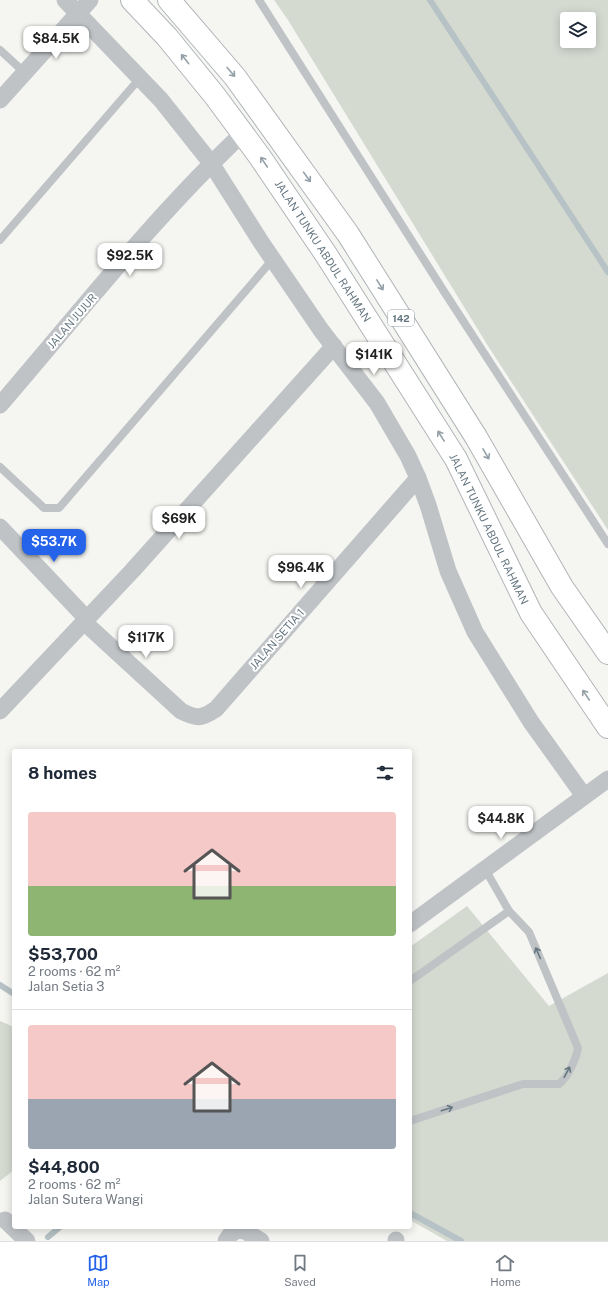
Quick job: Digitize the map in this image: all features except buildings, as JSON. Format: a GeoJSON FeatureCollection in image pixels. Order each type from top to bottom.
{"type":"FeatureCollection","features":[{"type":"Feature","properties":{"kind":"main road","name":"JALAN TUNKU ABDUL RAHMAN"},"geometry":{"type":"LineString","coordinates":[[132,0],[172,43],[215,96],[243,133],[327,256],[456,459],[531,613],[608,728]]}},
{"type":"Feature","properties":{"kind":"main road","name":"142"},"geometry":{"type":"LineString","coordinates":[[169,0],[235,77],[348,234],[476,437],[562,587],[608,653]]}},
{"type":"Feature","properties":{"kind":"street"},"geometry":{"type":"LineString","coordinates":[[65,0],[160,100],[211,163],[273,259],[377,404],[408,456],[418,478],[428,505],[448,571],[476,632],[531,722],[584,796]]}},
{"type":"Feature","properties":{"kind":"street"},"geometry":{"type":"LineString","coordinates":[[0,100],[90,0]]}},
{"type":"Feature","properties":{"kind":"street","name":"JALAN JUJUR"},"geometry":{"type":"LineString","coordinates":[[0,405],[211,163],[243,133]]}},
{"type":"Feature","properties":{"kind":"street"},"geometry":{"type":"LineString","coordinates":[[0,711],[132,571],[334,346]]}},
{"type":"Feature","properties":{"kind":"street","name":"JALAN SETIA 1"},"geometry":{"type":"LineString","coordinates":[[85,620],[181,711],[194,717],[205,716],[216,709],[418,478]]}},
{"type":"Feature","properties":{"kind":"street"},"geometry":{"type":"LineString","coordinates":[[0,527],[85,620]]}},
{"type":"Feature","properties":{"kind":"street"},"geometry":{"type":"LineString","coordinates":[[412,923],[608,779]]}},
{"type":"Feature","properties":{"kind":"street"},"geometry":{"type":"LineString","coordinates":[[16,1229],[27,1241]]}},
{"type":"Feature","properties":{"kind":"street"},"geometry":{"type":"LineString","coordinates":[[226,1241],[236,1230],[245,1231],[262,1241]]}},
{"type":"Feature","properties":{"kind":"lane"},"geometry":{"type":"LineString","coordinates":[[259,0],[445,293],[608,544]]}},
{"type":"Feature","properties":{"kind":"lane"},"geometry":{"type":"LineString","coordinates":[[0,50],[25,73]]}},
{"type":"Feature","properties":{"kind":"lane"},"geometry":{"type":"LineString","coordinates":[[0,240],[140,78]]}},
{"type":"Feature","properties":{"kind":"lane"},"geometry":{"type":"LineString","coordinates":[[0,467],[44,508],[60,508],[273,259]]}},
{"type":"Feature","properties":{"kind":"lane"},"geometry":{"type":"LineString","coordinates":[[412,1120],[523,1084],[559,1084],[563,1080],[577,1054],[578,1048],[529,932],[509,911],[485,869]]}},
{"type":"Feature","properties":{"kind":"lane"},"geometry":{"type":"LineString","coordinates":[[412,980],[509,911]]}},
{"type":"Feature","properties":{"kind":"shaded area"},"geometry":{"type":"Polygon","coordinates":[[[274,0],[608,0],[608,530],[488,346],[288,20],[274,0]]]}},
{"type":"Feature","properties":{"kind":"shaded area"},"geometry":{"type":"Polygon","coordinates":[[[467,906],[549,1006],[608,973],[608,1241],[447,1241],[412,1221],[412,946],[467,906]]]}},
{"type":"Feature","properties":{"kind":"shaded area"},"geometry":{"type":"Polygon","coordinates":[[[0,1021],[12,1026],[12,1172],[0,1181],[0,1021]]]}},
{"type":"Feature","properties":{"kind":"waterway"},"geometry":{"type":"LineString","coordinates":[[430,0],[608,272]]}},
{"type":"Feature","properties":{"kind":"waterway"},"geometry":{"type":"LineString","coordinates":[[0,985],[12,993]]}},
{"type":"Feature","properties":{"kind":"waterway"},"geometry":{"type":"LineString","coordinates":[[412,1214],[461,1241]]}},
{"type":"Feature","properties":{"kind":"waterway"},"geometry":{"type":"LineString","coordinates":[[48,1237],[58,1229]]}}]}
